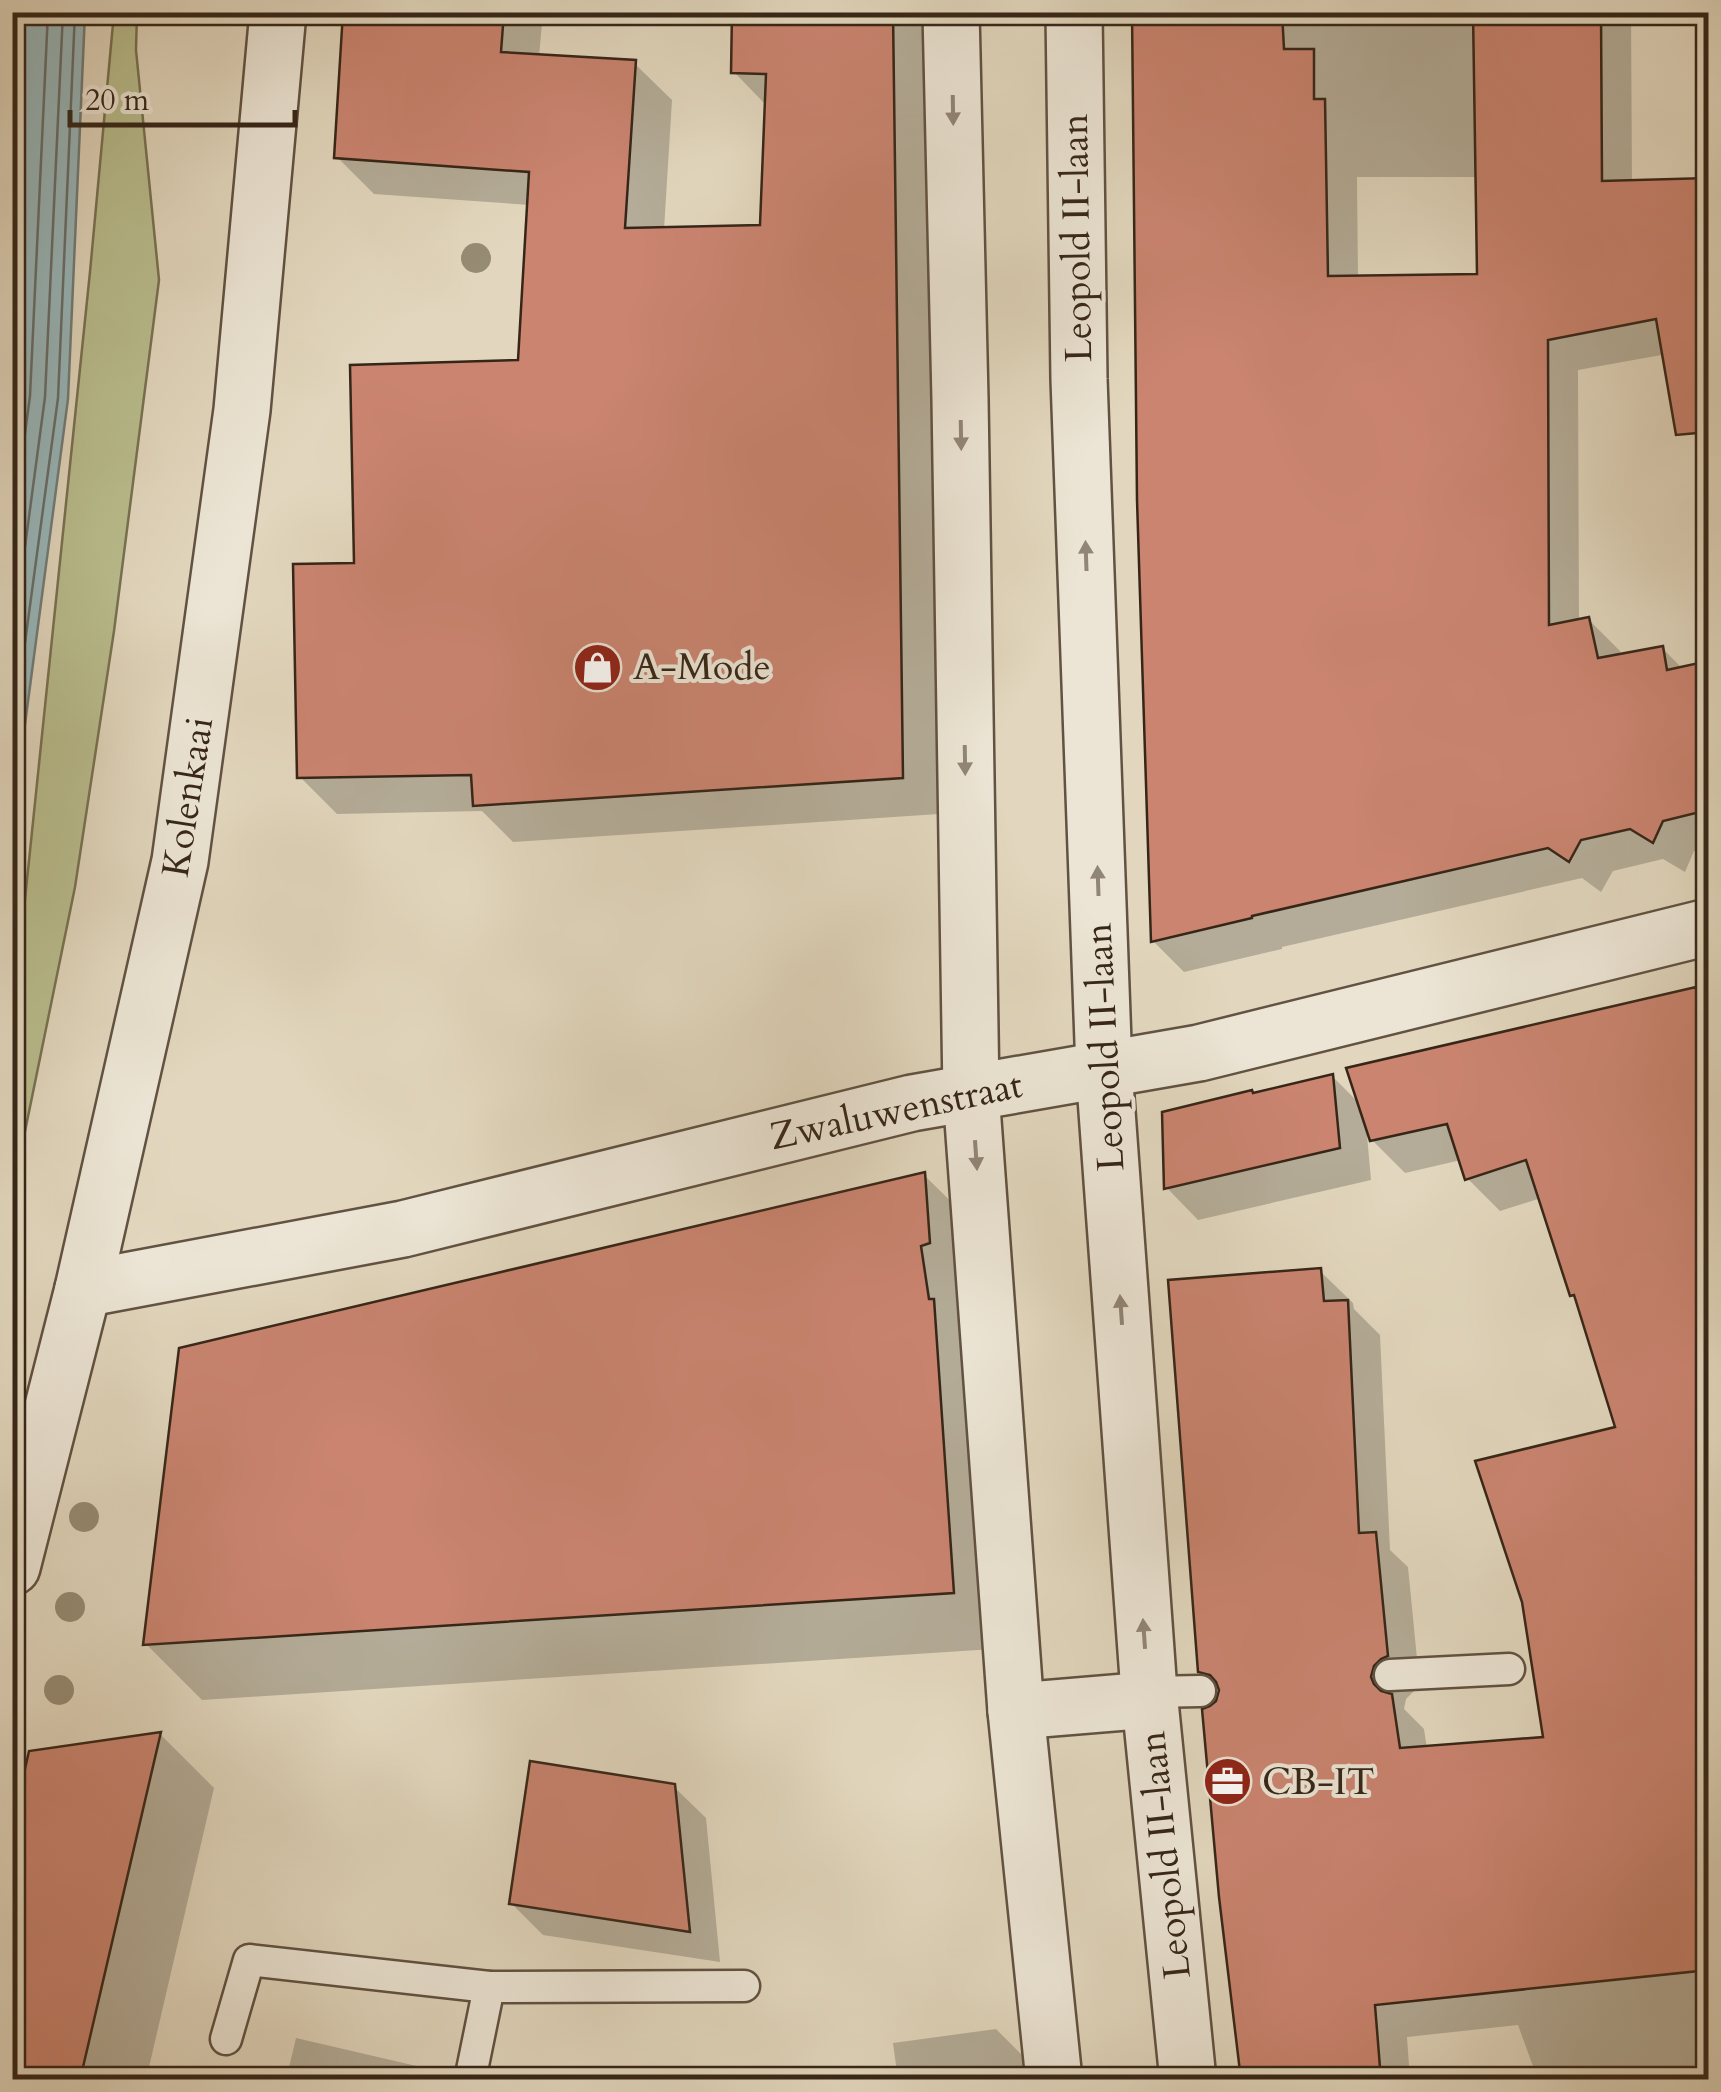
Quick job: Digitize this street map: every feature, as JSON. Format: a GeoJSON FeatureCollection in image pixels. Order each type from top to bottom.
{"type":"FeatureCollection","features":[{"type":"Feature","properties":{"kind":"street","name":"Kolenkaai"},"geometry":{"type":"LineString","coordinates":[[12,1568],[83,1290],[180,861],[242,410],[278,12]]}},
{"type":"Feature","properties":{"kind":"street"},"geometry":{"type":"LineString","coordinates":[[951,12],[971,1093],[1016,1711],[1054,2080]]}},
{"type":"Feature","properties":{"kind":"street","name":"Leopold II-laan"},"geometry":{"type":"LineString","coordinates":[[1074,12],[1079,379],[1104,1070],[1166,1695],[1188,2080]]}},
{"type":"Feature","properties":{"kind":"street","name":"Zwaluwenstraat"},"geometry":{"type":"LineString","coordinates":[[83,1290],[403,1229],[912,1103],[1199,1053],[1708,927]]}},
{"type":"Feature","properties":{"kind":"street"},"geometry":{"type":"LineString","coordinates":[[1016,1711],[1166,1695]]}},
{"type":"Feature","properties":{"kind":"lane"},"geometry":{"type":"LineString","coordinates":[[1390,1675],[1509,1668]]}},
{"type":"Feature","properties":{"kind":"lane"},"geometry":{"type":"LineString","coordinates":[[226,2039],[249,1960],[490,1987],[744,1986]]}},
{"type":"Feature","properties":{"kind":"lane"},"geometry":{"type":"LineString","coordinates":[[470,2080],[490,1987]]}},
{"type":"Feature","properties":{"kind":"green space"},"geometry":{"type":"Polygon","coordinates":[[[114,13],[137,13],[136,50],[159,280],[114,631],[75,887],[13,1190],[13,1015],[114,13]]]}},
{"type":"Feature","properties":{"kind":"water"},"geometry":{"type":"Polygon","coordinates":[[[13,12],[85,13],[68,399],[13,815],[13,12]]]}},
{"type":"Feature","properties":{"kind":"building","name":"A-Mode"},"geometry":{"type":"Polygon","coordinates":[[[343,12],[504,12],[501,52],[636,60],[625,228],[760,225],[766,74],[731,73],[732,12],[893,12],[903,778],[473,806],[471,775],[297,778],[293,564],[354,563],[350,365],[518,360],[529,172],[334,158],[343,12]]]}},
{"type":"Feature","properties":{"kind":"building"},"geometry":{"type":"Polygon","coordinates":[[[1132,12],[1282,12],[1284,49],[1314,49],[1314,99],[1325,99],[1328,276],[1477,274],[1473,12],[1601,12],[1602,181],[1708,178],[1708,432],[1676,435],[1656,319],[1548,340],[1549,625],[1589,617],[1598,658],[1663,646],[1667,670],[1708,661],[1708,810],[1663,821],[1653,843],[1630,829],[1581,840],[1569,862],[1548,848],[1151,942],[1137,500],[1132,12]]]}},
{"type":"Feature","properties":{"kind":"building"},"geometry":{"type":"Polygon","coordinates":[[[1696,987],[1708,1026],[1708,1970],[1375,2005],[1381,2080],[1241,2080],[1202,1709],[1216,1701],[1219,1690],[1210,1675],[1198,1672],[1168,1280],[1321,1268],[1324,1301],[1348,1300],[1359,1533],[1376,1532],[1388,1656],[1374,1666],[1371,1677],[1381,1691],[1392,1694],[1400,1748],[1543,1737],[1522,1602],[1475,1461],[1615,1427],[1526,1160],[1465,1180],[1447,1124],[1370,1141],[1346,1068],[1696,987]]]}},
{"type":"Feature","properties":{"kind":"building"},"geometry":{"type":"Polygon","coordinates":[[[1333,1074],[1340,1148],[1164,1189],[1162,1112],[1333,1074]]]}},
{"type":"Feature","properties":{"kind":"building"},"geometry":{"type":"Polygon","coordinates":[[[925,1172],[930,1243],[921,1246],[929,1299],[934,1299],[954,1593],[143,1645],[179,1348],[925,1172]]]}},
{"type":"Feature","properties":{"kind":"building"},"geometry":{"type":"Polygon","coordinates":[[[161,1732],[80,2080],[12,2080],[12,1826],[29,1751],[161,1732]]]}},
{"type":"Feature","properties":{"kind":"building"},"geometry":{"type":"Polygon","coordinates":[[[530,1761],[675,1784],[690,1932],[509,1904],[530,1761]]]}},
{"type":"Feature","properties":{"kind":"place","name":"A-Mode"},"geometry":{"type":"Point","coordinates":[598,667]}},
{"type":"Feature","properties":{"kind":"place","name":"CB-IT"},"geometry":{"type":"Point","coordinates":[1227,1782]}}]}
